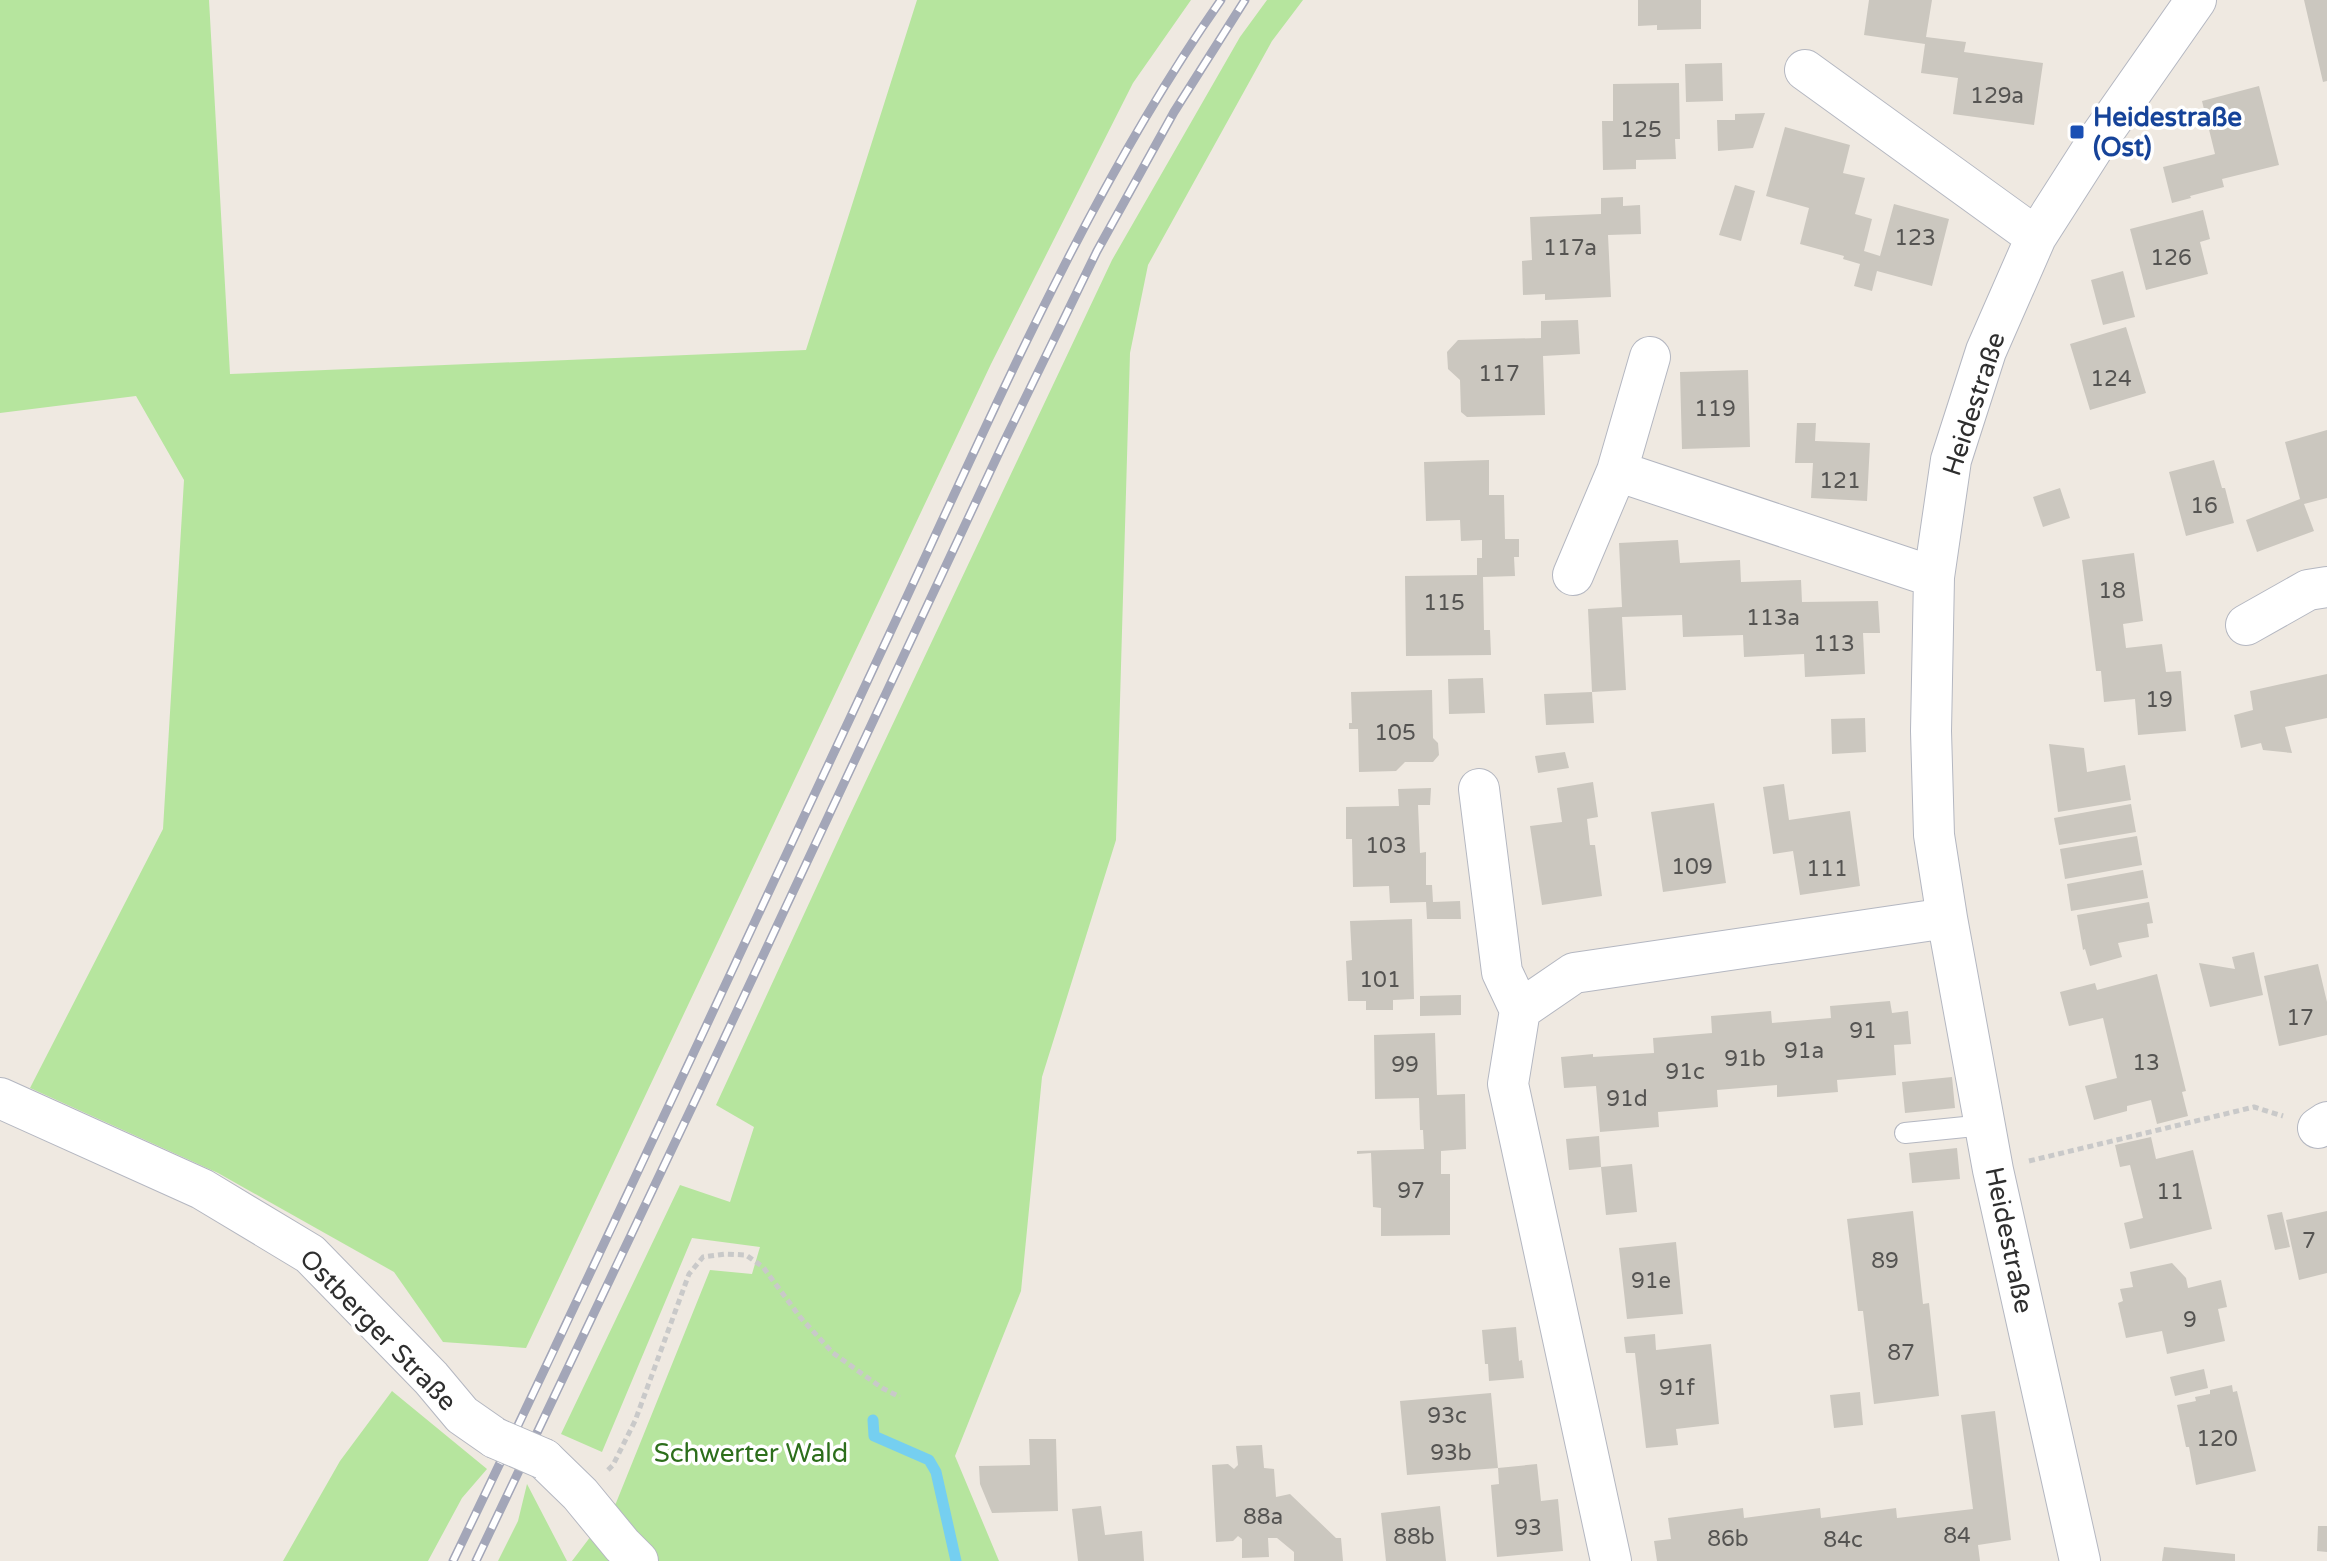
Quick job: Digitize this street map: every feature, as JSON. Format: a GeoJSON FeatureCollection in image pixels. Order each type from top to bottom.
{"type":"FeatureCollection","features":[{"type":"Feature","properties":{"kind":"street","name":"Heidestraße"},"geometry":{"type":"LineString","coordinates":[[2080,1561],[1993,1170],[1934,835],[1931,731],[1934,577],[1951,460],[1986,351],[2036,237],[2098,140],[2196,0]]}},
{"type":"Feature","properties":{"kind":"street"},"geometry":{"type":"LineString","coordinates":[[1805,70],[2036,237]]}},
{"type":"Feature","properties":{"kind":"street"},"geometry":{"type":"LineString","coordinates":[[1573,575],[1617,471],[1650,357]]}},
{"type":"Feature","properties":{"kind":"street"},"geometry":{"type":"LineString","coordinates":[[1617,471],[1934,577]]}},
{"type":"Feature","properties":{"kind":"street"},"geometry":{"type":"LineString","coordinates":[[2246,625],[2308,590],[2327,587]]}},
{"type":"Feature","properties":{"kind":"street"},"geometry":{"type":"LineString","coordinates":[[1479,789],[1502,972],[1520,1010],[1508,1084],[1611,1561]]}},
{"type":"Feature","properties":{"kind":"street"},"geometry":{"type":"LineString","coordinates":[[1520,1010],[1574,973],[1947,918]]}},
{"type":"Feature","properties":{"kind":"street","name":"Ostberger Straße"},"geometry":{"type":"LineString","coordinates":[[0,1098],[202,1189],[310,1254],[431,1378],[462,1415],[495,1438],[544,1459],[580,1494],[638,1561]]}},
{"type":"Feature","properties":{"kind":"lane"},"geometry":{"type":"LineString","coordinates":[[1905,1133],[1985,1125]]}},
{"type":"Feature","properties":{"kind":"path"},"geometry":{"type":"LineString","coordinates":[[1993,1170],[2254,1107],[2322,1125]]}},
{"type":"Feature","properties":{"kind":"path"},"geometry":{"type":"LineString","coordinates":[[580,1494],[613,1465],[635,1421],[689,1274],[703,1257],[746,1255],[763,1267],[800,1317],[833,1353],[900,1397]]}},
{"type":"Feature","properties":{"kind":"green space"},"geometry":{"type":"Polygon","coordinates":[[[0,0],[209,0],[230,374],[806,350],[917,0],[1191,0],[1133,83],[991,364],[526,1348],[443,1342],[394,1272],[218,1173],[30,1088],[163,829],[184,480],[136,396],[0,413],[0,0]]]}},
{"type":"Feature","properties":{"kind":"green space","name":"Schwerter Wald"},"geometry":{"type":"Polygon","coordinates":[[[1267,0],[1303,0],[1272,41],[1148,265],[1130,353],[1116,840],[1042,1077],[1021,1291],[955,1456],[999,1561],[572,1561],[616,1503],[710,1270],[752,1274],[760,1247],[692,1238],[602,1452],[561,1434],[680,1185],[730,1202],[754,1127],[716,1105],[1112,260],[1240,37],[1267,0]]]}},
{"type":"Feature","properties":{"kind":"green space"},"geometry":{"type":"Polygon","coordinates":[[[392,1391],[487,1469],[462,1498],[428,1561],[283,1561],[340,1461],[392,1391]]]}},
{"type":"Feature","properties":{"kind":"green space"},"geometry":{"type":"Polygon","coordinates":[[[527,1484],[567,1561],[498,1561],[518,1521],[527,1484]]]}},
{"type":"Feature","properties":{"kind":"building"},"geometry":{"type":"Polygon","coordinates":[[[1638,0],[1701,0],[1701,29],[1657,30],[1657,25],[1638,26],[1638,0]]]}},
{"type":"Feature","properties":{"kind":"building"},"geometry":{"type":"Polygon","coordinates":[[[1869,0],[1932,0],[1926,37],[1966,42],[1964,52],[2043,63],[2034,125],[1953,114],[1958,78],[1921,73],[1925,44],[1864,35],[1869,0]]]}},
{"type":"Feature","properties":{"kind":"building"},"geometry":{"type":"Polygon","coordinates":[[[2304,0],[2327,0],[2327,81],[2323,82],[2304,0]]]}},
{"type":"Feature","properties":{"kind":"building"},"geometry":{"type":"Polygon","coordinates":[[[1722,63],[1723,101],[1686,102],[1685,64],[1722,63]]]}},
{"type":"Feature","properties":{"kind":"building"},"geometry":{"type":"Polygon","coordinates":[[[1679,83],[1680,139],[1675,139],[1676,159],[1636,160],[1636,169],[1603,170],[1602,121],[1613,121],[1613,84],[1679,83]]]}},
{"type":"Feature","properties":{"kind":"building"},"geometry":{"type":"Polygon","coordinates":[[[2259,86],[2279,165],[2222,179],[2224,187],[2172,203],[2163,167],[2215,154],[2202,101],[2259,86]]]}},
{"type":"Feature","properties":{"kind":"building"},"geometry":{"type":"Polygon","coordinates":[[[1765,113],[1753,148],[1718,151],[1717,120],[1735,120],[1735,114],[1765,113]]]}},
{"type":"Feature","properties":{"kind":"building"},"geometry":{"type":"Polygon","coordinates":[[[1785,127],[1850,145],[1843,173],[1865,178],[1855,214],[1872,219],[1864,251],[1880,256],[1894,204],[1949,219],[1932,286],[1877,271],[1872,291],[1854,286],[1860,264],[1843,259],[1844,256],[1800,244],[1809,208],[1766,196],[1785,127]]]}},
{"type":"Feature","properties":{"kind":"building"},"geometry":{"type":"Polygon","coordinates":[[[1735,185],[1755,191],[1741,241],[1719,235],[1735,185]]]}},
{"type":"Feature","properties":{"kind":"building"},"geometry":{"type":"Polygon","coordinates":[[[1623,197],[1623,206],[1640,205],[1641,234],[1608,235],[1611,297],[1545,300],[1545,294],[1523,295],[1522,261],[1532,260],[1530,217],[1601,214],[1601,198],[1623,197]]]}},
{"type":"Feature","properties":{"kind":"building"},"geometry":{"type":"Polygon","coordinates":[[[2203,210],[2210,239],[2200,242],[2208,274],[2146,290],[2130,229],[2203,210]]]}},
{"type":"Feature","properties":{"kind":"building"},"geometry":{"type":"Polygon","coordinates":[[[2123,271],[2135,317],[2103,325],[2091,280],[2123,271]]]}},
{"type":"Feature","properties":{"kind":"building"},"geometry":{"type":"Polygon","coordinates":[[[1578,320],[1580,354],[1543,356],[1545,415],[1467,417],[1461,412],[1460,380],[1448,369],[1447,352],[1458,340],[1541,338],[1541,321],[1578,320]]]}},
{"type":"Feature","properties":{"kind":"building"},"geometry":{"type":"Polygon","coordinates":[[[2126,327],[2146,393],[2090,410],[2070,344],[2126,327]]]}},
{"type":"Feature","properties":{"kind":"building"},"geometry":{"type":"Polygon","coordinates":[[[1748,370],[1750,447],[1682,449],[1680,372],[1748,370]]]}},
{"type":"Feature","properties":{"kind":"building"},"geometry":{"type":"Polygon","coordinates":[[[1797,423],[1816,423],[1815,441],[1870,443],[1867,501],[1811,498],[1813,463],[1795,463],[1797,423]]]}},
{"type":"Feature","properties":{"kind":"building"},"geometry":{"type":"Polygon","coordinates":[[[2327,430],[2327,498],[2304,504],[2314,531],[2257,552],[2246,520],[2300,499],[2285,442],[2327,430]]]}},
{"type":"Feature","properties":{"kind":"building"},"geometry":{"type":"Polygon","coordinates":[[[1489,460],[1489,495],[1504,495],[1505,539],[1519,539],[1519,557],[1514,557],[1515,576],[1483,577],[1484,630],[1490,630],[1491,655],[1406,656],[1405,576],[1477,575],[1477,558],[1482,558],[1482,540],[1461,541],[1460,520],[1426,521],[1424,462],[1489,460]]]}},
{"type":"Feature","properties":{"kind":"building"},"geometry":{"type":"Polygon","coordinates":[[[2214,460],[2234,523],[2186,536],[2169,472],[2214,460]]]}},
{"type":"Feature","properties":{"kind":"building"},"geometry":{"type":"Polygon","coordinates":[[[2060,488],[2070,518],[2043,527],[2033,497],[2060,488]]]}},
{"type":"Feature","properties":{"kind":"building"},"geometry":{"type":"Polygon","coordinates":[[[1678,540],[1680,563],[1740,560],[1741,582],[1801,580],[1802,602],[1878,601],[1880,633],[1863,633],[1865,674],[1805,677],[1804,654],[1744,657],[1743,635],[1683,637],[1682,615],[1622,617],[1626,690],[1592,692],[1588,609],[1622,607],[1619,543],[1678,540]]]}},
{"type":"Feature","properties":{"kind":"building"},"geometry":{"type":"Polygon","coordinates":[[[2134,553],[2143,621],[2123,624],[2126,648],[2162,644],[2166,672],[2181,671],[2186,731],[2138,735],[2135,699],[2104,702],[2101,671],[2096,671],[2082,560],[2134,553]]]}},
{"type":"Feature","properties":{"kind":"building"},"geometry":{"type":"Polygon","coordinates":[[[2327,674],[2327,718],[2285,727],[2292,753],[2263,750],[2261,743],[2241,748],[2234,715],[2253,710],[2250,691],[2327,674]]]}},
{"type":"Feature","properties":{"kind":"building"},"geometry":{"type":"Polygon","coordinates":[[[1483,678],[1485,713],[1449,714],[1448,679],[1483,678]]]}},
{"type":"Feature","properties":{"kind":"building"},"geometry":{"type":"Polygon","coordinates":[[[1432,690],[1433,738],[1438,743],[1439,755],[1433,762],[1405,762],[1396,771],[1359,772],[1358,729],[1349,729],[1349,723],[1352,723],[1351,692],[1432,690]]]}},
{"type":"Feature","properties":{"kind":"building"},"geometry":{"type":"Polygon","coordinates":[[[1592,692],[1594,723],[1546,725],[1544,694],[1592,692]]]}},
{"type":"Feature","properties":{"kind":"building"},"geometry":{"type":"Polygon","coordinates":[[[1865,718],[1866,752],[1832,754],[1831,719],[1865,718]]]}},
{"type":"Feature","properties":{"kind":"building"},"geometry":{"type":"Polygon","coordinates":[[[2049,744],[2084,748],[2087,772],[2125,765],[2131,800],[2058,812],[2049,744]]]}},
{"type":"Feature","properties":{"kind":"building"},"geometry":{"type":"Polygon","coordinates":[[[1565,752],[1569,768],[1538,773],[1535,756],[1565,752]]]}},
{"type":"Feature","properties":{"kind":"building"},"geometry":{"type":"Polygon","coordinates":[[[1593,782],[1598,817],[1587,819],[1590,845],[1595,845],[1602,896],[1542,905],[1530,826],[1562,822],[1557,788],[1593,782]]]}},
{"type":"Feature","properties":{"kind":"building"},"geometry":{"type":"Polygon","coordinates":[[[1784,784],[1789,820],[1850,811],[1860,886],[1800,895],[1793,851],[1773,854],[1763,787],[1784,784]]]}},
{"type":"Feature","properties":{"kind":"building"},"geometry":{"type":"Polygon","coordinates":[[[1431,788],[1430,805],[1418,805],[1420,853],[1426,852],[1426,885],[1432,885],[1433,902],[1460,901],[1461,919],[1427,919],[1426,902],[1390,903],[1389,886],[1353,887],[1352,839],[1346,839],[1346,807],[1399,806],[1398,789],[1431,788]]]}},
{"type":"Feature","properties":{"kind":"building"},"geometry":{"type":"Polygon","coordinates":[[[1714,803],[1726,883],[1663,892],[1651,812],[1714,803]]]}},
{"type":"Feature","properties":{"kind":"building"},"geometry":{"type":"Polygon","coordinates":[[[2131,804],[2136,832],[2059,845],[2054,818],[2131,804]]]}},
{"type":"Feature","properties":{"kind":"building"},"geometry":{"type":"Polygon","coordinates":[[[2137,836],[2142,865],[2065,879],[2060,849],[2137,836]]]}},
{"type":"Feature","properties":{"kind":"building"},"geometry":{"type":"Polygon","coordinates":[[[2143,870],[2148,898],[2071,911],[2067,884],[2143,870]]]}},
{"type":"Feature","properties":{"kind":"building"},"geometry":{"type":"Polygon","coordinates":[[[2149,902],[2153,923],[2147,924],[2149,937],[2118,943],[2122,957],[2090,966],[2083,950],[2077,915],[2149,902]]]}},
{"type":"Feature","properties":{"kind":"building"},"geometry":{"type":"Polygon","coordinates":[[[1412,919],[1414,999],[1393,1000],[1393,1010],[1366,1010],[1366,1001],[1348,1001],[1346,961],[1352,960],[1350,921],[1412,919]]]}},
{"type":"Feature","properties":{"kind":"building"},"geometry":{"type":"Polygon","coordinates":[[[2254,952],[2263,995],[2210,1007],[2199,963],[2235,969],[2232,957],[2254,952]]]}},
{"type":"Feature","properties":{"kind":"building"},"geometry":{"type":"Polygon","coordinates":[[[2318,964],[2327,1002],[2327,1035],[2279,1046],[2264,976],[2318,964]]]}},
{"type":"Feature","properties":{"kind":"building"},"geometry":{"type":"Polygon","coordinates":[[[2157,974],[2186,1091],[2182,1092],[2188,1116],[2157,1124],[2151,1100],[2127,1106],[2127,1111],[2094,1120],[2085,1086],[2117,1078],[2103,1018],[2069,1026],[2060,992],[2095,983],[2097,990],[2157,974]]]}},
{"type":"Feature","properties":{"kind":"building"},"geometry":{"type":"Polygon","coordinates":[[[1461,995],[1461,1015],[1420,1016],[1420,996],[1461,995]]]}},
{"type":"Feature","properties":{"kind":"building"},"geometry":{"type":"Polygon","coordinates":[[[1890,1001],[1892,1013],[1908,1011],[1911,1044],[1894,1045],[1896,1075],[1837,1080],[1838,1092],[1777,1097],[1777,1085],[1717,1090],[1718,1107],[1658,1112],[1659,1127],[1600,1132],[1596,1086],[1564,1088],[1561,1057],[1654,1053],[1653,1038],[1712,1033],[1711,1016],[1771,1011],[1772,1023],[1831,1018],[1830,1006],[1890,1001]]]}},
{"type":"Feature","properties":{"kind":"building"},"geometry":{"type":"Polygon","coordinates":[[[1435,1033],[1437,1095],[1465,1094],[1466,1149],[1441,1151],[1441,1174],[1450,1174],[1450,1235],[1381,1236],[1381,1208],[1373,1207],[1371,1153],[1357,1154],[1357,1151],[1424,1149],[1419,1098],[1375,1099],[1374,1035],[1435,1033]]]}},
{"type":"Feature","properties":{"kind":"building"},"geometry":{"type":"Polygon","coordinates":[[[1952,1077],[1955,1108],[1905,1113],[1902,1082],[1952,1077]]]}},
{"type":"Feature","properties":{"kind":"building"},"geometry":{"type":"Polygon","coordinates":[[[1599,1136],[1601,1167],[1569,1170],[1566,1139],[1599,1136]]]}},
{"type":"Feature","properties":{"kind":"building"},"geometry":{"type":"Polygon","coordinates":[[[2151,1137],[2156,1159],[2193,1150],[2212,1229],[2130,1249],[2124,1223],[2143,1218],[2130,1165],[2120,1167],[2115,1145],[2151,1137]]]}},
{"type":"Feature","properties":{"kind":"building"},"geometry":{"type":"Polygon","coordinates":[[[1957,1148],[1960,1179],[1912,1183],[1909,1153],[1957,1148]]]}},
{"type":"Feature","properties":{"kind":"building"},"geometry":{"type":"Polygon","coordinates":[[[1632,1164],[1637,1212],[1606,1215],[1601,1167],[1632,1164]]]}},
{"type":"Feature","properties":{"kind":"building"},"geometry":{"type":"Polygon","coordinates":[[[1913,1211],[1923,1304],[1929,1303],[1939,1396],[1874,1404],[1863,1311],[1858,1311],[1847,1219],[1913,1211]]]}},
{"type":"Feature","properties":{"kind":"building"},"geometry":{"type":"Polygon","coordinates":[[[2327,1211],[2327,1273],[2299,1280],[2286,1220],[2327,1211]]]}},
{"type":"Feature","properties":{"kind":"building"},"geometry":{"type":"Polygon","coordinates":[[[2282,1212],[2290,1247],[2275,1250],[2267,1215],[2282,1212]]]}},
{"type":"Feature","properties":{"kind":"building"},"geometry":{"type":"Polygon","coordinates":[[[1676,1242],[1683,1314],[1627,1319],[1619,1248],[1676,1242]]]}},
{"type":"Feature","properties":{"kind":"building"},"geometry":{"type":"Polygon","coordinates":[[[2172,1263],[2186,1278],[2188,1288],[2221,1280],[2227,1307],[2218,1309],[2225,1341],[2167,1354],[2162,1331],[2126,1338],[2118,1303],[2123,1301],[2120,1289],[2133,1287],[2130,1272],[2172,1263]]]}},
{"type":"Feature","properties":{"kind":"building"},"geometry":{"type":"Polygon","coordinates":[[[1516,1327],[1524,1378],[1489,1381],[1482,1330],[1516,1327]]]}},
{"type":"Feature","properties":{"kind":"building"},"geometry":{"type":"Polygon","coordinates":[[[1655,1334],[1656,1350],[1711,1344],[1719,1424],[1676,1429],[1678,1445],[1646,1448],[1635,1353],[1626,1353],[1624,1337],[1655,1334]]]}},
{"type":"Feature","properties":{"kind":"building"},"geometry":{"type":"Polygon","coordinates":[[[2204,1369],[2208,1388],[2175,1396],[2170,1377],[2204,1369]]]}},
{"type":"Feature","properties":{"kind":"building"},"geometry":{"type":"Polygon","coordinates":[[[2232,1385],[2233,1392],[2237,1391],[2256,1471],[2196,1485],[2177,1405],[2196,1401],[2195,1397],[2210,1394],[2210,1390],[2232,1385]]]}},
{"type":"Feature","properties":{"kind":"building"},"geometry":{"type":"Polygon","coordinates":[[[1860,1392],[1863,1425],[1834,1428],[1830,1395],[1860,1392]]]}},
{"type":"Feature","properties":{"kind":"building"},"geometry":{"type":"Polygon","coordinates":[[[1491,1393],[1498,1468],[1407,1475],[1400,1401],[1491,1393]]]}},
{"type":"Feature","properties":{"kind":"building"},"geometry":{"type":"Polygon","coordinates":[[[1995,1411],[2011,1540],[1978,1545],[1980,1561],[1657,1561],[1654,1541],[1671,1539],[1668,1518],[1743,1508],[1744,1518],[1820,1508],[1821,1518],[1896,1508],[1897,1518],[1973,1509],[1961,1415],[1995,1411]]]}},
{"type":"Feature","properties":{"kind":"building"},"geometry":{"type":"Polygon","coordinates":[[[1029,1439],[1056,1439],[1058,1511],[992,1513],[980,1484],[979,1466],[1030,1465],[1029,1439]]]}},
{"type":"Feature","properties":{"kind":"building"},"geometry":{"type":"Polygon","coordinates":[[[1262,1445],[1264,1468],[1274,1469],[1276,1497],[1290,1494],[1336,1538],[1341,1538],[1343,1561],[1294,1561],[1294,1552],[1277,1538],[1268,1538],[1269,1557],[1242,1558],[1242,1539],[1238,1536],[1233,1541],[1216,1542],[1212,1465],[1228,1464],[1234,1469],[1238,1465],[1236,1446],[1262,1445]]]}},
{"type":"Feature","properties":{"kind":"building"},"geometry":{"type":"Polygon","coordinates":[[[1537,1464],[1541,1501],[1558,1499],[1563,1551],[1497,1557],[1491,1485],[1499,1484],[1498,1468],[1537,1464]]]}},
{"type":"Feature","properties":{"kind":"building"},"geometry":{"type":"Polygon","coordinates":[[[1101,1506],[1105,1535],[1142,1531],[1144,1561],[1078,1561],[1072,1509],[1101,1506]]]}},
{"type":"Feature","properties":{"kind":"building"},"geometry":{"type":"Polygon","coordinates":[[[1440,1506],[1446,1561],[1386,1561],[1381,1513],[1440,1506]]]}},
{"type":"Feature","properties":{"kind":"building"},"geometry":{"type":"Polygon","coordinates":[[[2318,1526],[2327,1526],[2327,1552],[2317,1551],[2318,1526]]]}},
{"type":"Feature","properties":{"kind":"building"},"geometry":{"type":"Polygon","coordinates":[[[2164,1547],[2235,1554],[2235,1561],[2162,1561],[2164,1547]]]}},
{"type":"Feature","properties":{"kind":"waterway"},"geometry":{"type":"LineString","coordinates":[[873,1420],[874,1436],[929,1460],[936,1472],[956,1561]]}},
{"type":"Feature","properties":{"kind":"railway"},"geometry":{"type":"LineString","coordinates":[[453,1561],[1042,310],[1126,151],[1221,0]]}},
{"type":"Feature","properties":{"kind":"railway"},"geometry":{"type":"LineString","coordinates":[[476,1561],[1097,251],[1174,112],[1245,0]]}},
{"type":"Feature","properties":{"kind":"place","name":"Heidestraße (Ost)"},"geometry":{"type":"Point","coordinates":[2077,132]}}]}
